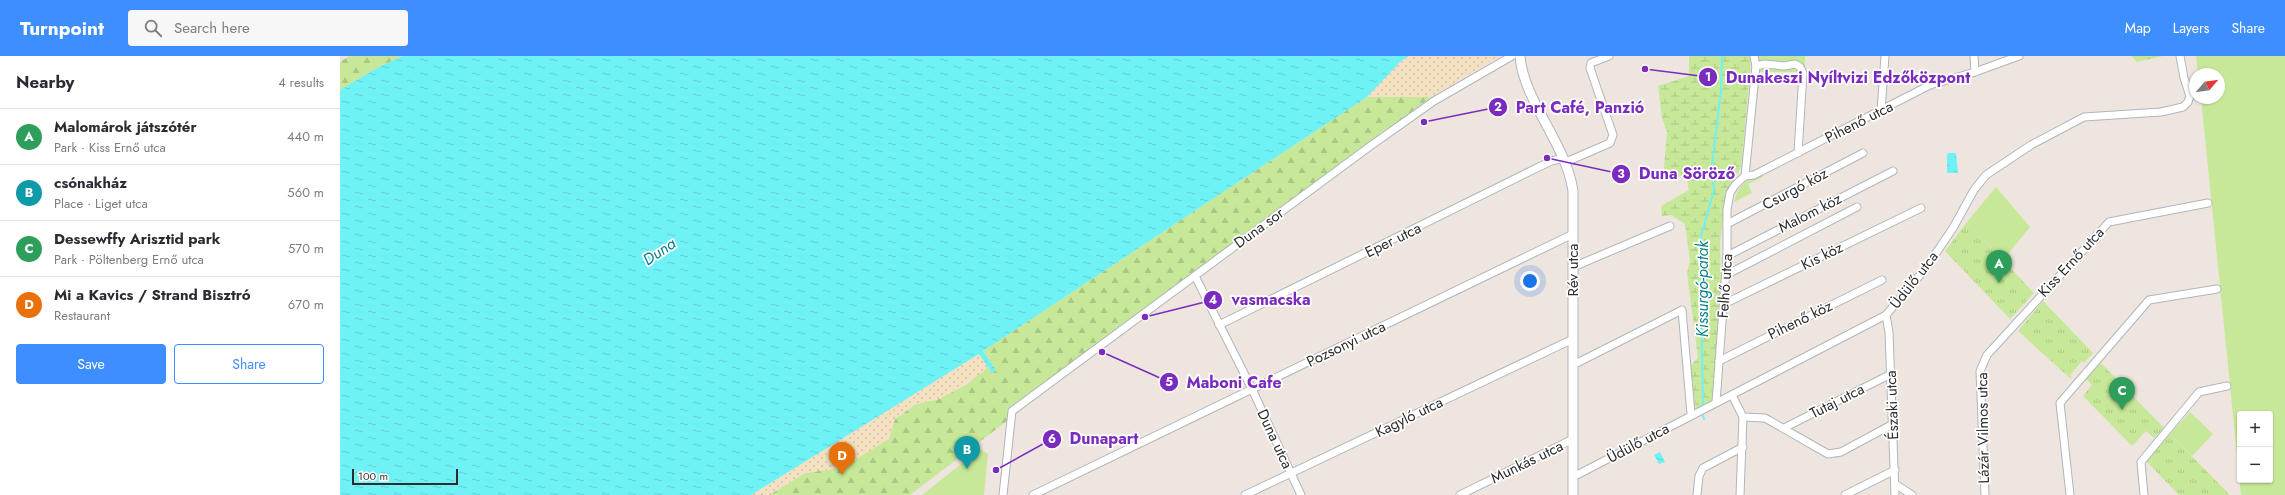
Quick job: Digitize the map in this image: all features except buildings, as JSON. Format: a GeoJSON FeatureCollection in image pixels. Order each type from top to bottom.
{"type":"FeatureCollection","features":[{"type":"Feature","properties":{"kind":"street","name":"Duna sor"},"geometry":{"type":"LineString","coordinates":[[1003,495],[1012,411],[1434,101],[1512,56]]}},
{"type":"Feature","properties":{"kind":"street","name":"Rév utca"},"geometry":{"type":"LineString","coordinates":[[1520,56],[1524,78],[1566,162],[1573,191],[1573,495]]}},
{"type":"Feature","properties":{"kind":"street"},"geometry":{"type":"LineString","coordinates":[[1566,162],[1610,143],[1613,140],[1614,135],[1590,68],[1591,63],[1595,60],[1609,56]]}},
{"type":"Feature","properties":{"kind":"street"},"geometry":{"type":"LineString","coordinates":[[1745,176],[1756,66],[1754,56]]}},
{"type":"Feature","properties":{"kind":"street"},"geometry":{"type":"LineString","coordinates":[[1881,111],[1885,56]]}},
{"type":"Feature","properties":{"kind":"street"},"geometry":{"type":"LineString","coordinates":[[1974,56],[1975,72]]}},
{"type":"Feature","properties":{"kind":"street","name":"Pihenő utca"},"geometry":{"type":"LineString","coordinates":[[1745,176],[1754,175],[1930,85],[1975,72],[2019,56]]}},
{"type":"Feature","properties":{"kind":"street","name":"Üdülő utca"},"geometry":{"type":"LineString","coordinates":[[1573,477],[1691,414],[1732,395],[1886,315],[1926,268],[1953,228],[1974,190],[1986,175],[2031,145],[2084,118],[2161,112],[2183,107],[2190,96],[2184,78],[2180,56]]}},
{"type":"Feature","properties":{"kind":"street"},"geometry":{"type":"LineString","coordinates":[[1756,66],[1765,64],[1784,66],[1795,64],[1800,67],[1803,73],[1798,153]]}},
{"type":"Feature","properties":{"kind":"street","name":"Csurgó köz"},"geometry":{"type":"LineString","coordinates":[[1727,224],[1863,154]]}},
{"type":"Feature","properties":{"kind":"street","name":"Eper utca"},"geometry":{"type":"LineString","coordinates":[[1219,325],[1544,164],[1560,159],[1566,162]]}},
{"type":"Feature","properties":{"kind":"street","name":"Malom köz"},"geometry":{"type":"LineString","coordinates":[[1727,256],[1893,171]]}},
{"type":"Feature","properties":{"kind":"street","name":"Felhő utca"},"geometry":{"type":"LineString","coordinates":[[1716,402],[1726,275],[1727,224],[1730,193],[1735,185],[1745,176]]}},
{"type":"Feature","properties":{"kind":"street","name":"Kiss Ernő utca"},"geometry":{"type":"LineString","coordinates":[[2014,324],[2109,222],[2208,203]]}},
{"type":"Feature","properties":{"kind":"street"},"geometry":{"type":"LineString","coordinates":[[1726,275],[1857,207]]}},
{"type":"Feature","properties":{"kind":"street","name":"Kis köz"},"geometry":{"type":"LineString","coordinates":[[1724,304],[1921,208]]}},
{"type":"Feature","properties":{"kind":"street"},"geometry":{"type":"LineString","coordinates":[[1573,267],[1670,226]]}},
{"type":"Feature","properties":{"kind":"street","name":"Pozsonyi utca"},"geometry":{"type":"LineString","coordinates":[[1033,495],[1573,234]]}},
{"type":"Feature","properties":{"kind":"street","name":"Duna utca"},"geometry":{"type":"LineString","coordinates":[[1195,276],[1252,389],[1302,495]]}},
{"type":"Feature","properties":{"kind":"street","name":"Pihenő köz"},"geometry":{"type":"LineString","coordinates":[[1719,361],[1882,280]]}},
{"type":"Feature","properties":{"kind":"street"},"geometry":{"type":"LineString","coordinates":[[2070,495],[2060,403],[2149,300],[2218,289]]}},
{"type":"Feature","properties":{"kind":"street"},"geometry":{"type":"LineString","coordinates":[[1573,365],[1682,310],[1691,414]]}},
{"type":"Feature","properties":{"kind":"street","name":"Északi utca"},"geometry":{"type":"LineString","coordinates":[[1886,315],[1888,323],[1891,374],[1896,495]]}},
{"type":"Feature","properties":{"kind":"street","name":"Lázár Vilmos utca"},"geometry":{"type":"LineString","coordinates":[[1985,495],[1980,371],[1987,355],[2014,324]]}},
{"type":"Feature","properties":{"kind":"street","name":"Kagyló utca"},"geometry":{"type":"LineString","coordinates":[[1245,495],[1573,339]]}},
{"type":"Feature","properties":{"kind":"street","name":"Tutaj utca"},"geometry":{"type":"LineString","coordinates":[[1784,428],[1891,374]]}},
{"type":"Feature","properties":{"kind":"street"},"geometry":{"type":"LineString","coordinates":[[2144,495],[2141,462],[2199,392],[2227,386]]}},
{"type":"Feature","properties":{"kind":"street"},"geometry":{"type":"LineString","coordinates":[[1732,395],[1743,417],[1740,495]]}},
{"type":"Feature","properties":{"kind":"street"},"geometry":{"type":"LineString","coordinates":[[1743,417],[1765,418],[1828,454],[1840,452],[1893,424]]}},
{"type":"Feature","properties":{"kind":"street","name":"Munkás utca"},"geometry":{"type":"LineString","coordinates":[[1460,495],[1573,440]]}},
{"type":"Feature","properties":{"kind":"street"},"geometry":{"type":"LineString","coordinates":[[1697,495],[1699,476],[1703,468],[1743,447]]}},
{"type":"Feature","properties":{"kind":"street"},"geometry":{"type":"LineString","coordinates":[[1845,495],[1895,470]]}},
{"type":"Feature","properties":{"kind":"street"},"geometry":{"type":"LineString","coordinates":[[1895,484],[1912,495]]}},
{"type":"Feature","properties":{"kind":"green space"},"geometry":{"type":"Polygon","coordinates":[[[349,56],[403,56],[377,68],[340,90],[340,62],[349,56]]]}},
{"type":"Feature","properties":{"kind":"green space"},"geometry":{"type":"Polygon","coordinates":[[[1689,56],[1750,56],[1751,62],[1741,167],[1727,192],[1720,242],[1721,291],[1712,403],[1696,410],[1690,366],[1698,358],[1687,273],[1690,261],[1685,224],[1671,215],[1662,216],[1661,206],[1689,190],[1686,174],[1671,180],[1664,168],[1667,132],[1662,118],[1658,86],[1689,76],[1689,56]]]}},
{"type":"Feature","properties":{"kind":"green space"},"geometry":{"type":"Polygon","coordinates":[[[1758,56],[1805,56],[1805,72],[1758,72],[1758,56]]]}},
{"type":"Feature","properties":{"kind":"green space"},"geometry":{"type":"Polygon","coordinates":[[[2131,56],[2163,56],[2137,62],[2131,56]]]}},
{"type":"Feature","properties":{"kind":"green space"},"geometry":{"type":"Polygon","coordinates":[[[2196,56],[2285,56],[2285,495],[2241,495],[2240,483],[2273,483],[2273,411],[2237,411],[2237,455],[2202,104],[2225,104],[2225,68],[2197,68],[2196,56]]]}},
{"type":"Feature","properties":{"kind":"green space"},"geometry":{"type":"Polygon","coordinates":[[[1367,97],[1431,97],[910,495],[769,495],[805,473],[825,470],[890,432],[895,419],[916,404],[939,399],[967,384],[988,366],[992,373],[996,370],[983,351],[1367,97]]]}},
{"type":"Feature","properties":{"kind":"green space"},"geometry":{"type":"Polygon","coordinates":[[[1762,174],[1763,177],[1748,184],[1752,193],[1734,202],[1738,191],[1747,181],[1762,174]]]}},
{"type":"Feature","properties":{"kind":"green space"},"geometry":{"type":"Polygon","coordinates":[[[1996,187],[2030,227],[2003,260],[1967,222],[1996,187]]]}},
{"type":"Feature","properties":{"kind":"green space"},"geometry":{"type":"Polygon","coordinates":[[[1967,222],[2034,293],[2010,319],[1945,251],[1967,222]]]}},
{"type":"Feature","properties":{"kind":"green space"},"geometry":{"type":"Polygon","coordinates":[[[2043,301],[2093,353],[2084,363],[2082,361],[2070,375],[2072,377],[2071,379],[2018,331],[2043,301]]]}},
{"type":"Feature","properties":{"kind":"green space"},"geometry":{"type":"Polygon","coordinates":[[[2101,363],[2164,428],[2154,438],[2146,431],[2132,446],[2083,396],[2092,385],[2086,379],[2101,363]]]}},
{"type":"Feature","properties":{"kind":"green space"},"geometry":{"type":"Polygon","coordinates":[[[2190,412],[2213,434],[2192,456],[2170,434],[2190,412]]]}},
{"type":"Feature","properties":{"kind":"green space"},"geometry":{"type":"Polygon","coordinates":[[[2170,434],[2230,495],[2179,495],[2146,461],[2170,434]]]}},
{"type":"Feature","properties":{"kind":"green space"},"geometry":{"type":"Polygon","coordinates":[[[980,449],[988,454],[984,495],[922,495],[980,449]]]}},
{"type":"Feature","properties":{"kind":"sand"},"geometry":{"type":"Polygon","coordinates":[[[1409,56],[1500,56],[1431,97],[1367,97],[1402,60],[1409,56]]]}},
{"type":"Feature","properties":{"kind":"sand"},"geometry":{"type":"Polygon","coordinates":[[[979,354],[988,366],[983,372],[939,399],[916,404],[895,419],[889,439],[848,464],[835,469],[805,473],[769,495],[751,495],[979,354]]]}},
{"type":"Feature","properties":{"kind":"water","name":"Duna"},"geometry":{"type":"Polygon","coordinates":[[[403,56],[1409,56],[1402,60],[1367,97],[983,351],[996,370],[992,373],[979,354],[751,495],[340,495],[340,90],[377,68],[403,56]]]}},
{"type":"Feature","properties":{"kind":"water"},"geometry":{"type":"Polygon","coordinates":[[[1948,153],[1956,153],[1958,173],[1947,173],[1948,153]]]}},
{"type":"Feature","properties":{"kind":"water"},"geometry":{"type":"Polygon","coordinates":[[[1660,452],[1665,462],[1659,464],[1654,455],[1660,452]]]}},
{"type":"Feature","properties":{"kind":"waterway","name":"Kissurgó-patak"},"geometry":{"type":"LineString","coordinates":[[1703,404],[1700,240],[1714,190],[1712,165],[1721,91],[1722,56]]}},
{"type":"Feature","properties":{"kind":"place","name":"Dunakeszi Nyíltvizi Edzőközpont"},"geometry":{"type":"Point","coordinates":[1645,69]}},
{"type":"Feature","properties":{"kind":"place","name":"Part Café, Panzió"},"geometry":{"type":"Point","coordinates":[1424,122]}},
{"type":"Feature","properties":{"kind":"place","name":"Duna Söröző"},"geometry":{"type":"Point","coordinates":[1547,158]}},
{"type":"Feature","properties":{"kind":"place","name":"Malomárok játszótér"},"geometry":{"type":"Point","coordinates":[1999,283]}},
{"type":"Feature","properties":{"kind":"place","name":"vasmacska"},"geometry":{"type":"Point","coordinates":[1145,317]}},
{"type":"Feature","properties":{"kind":"place","name":"Maboni Cafe"},"geometry":{"type":"Point","coordinates":[1102,352]}},
{"type":"Feature","properties":{"kind":"place","name":"Dessewffy Arisztid park"},"geometry":{"type":"Point","coordinates":[2122,410]}},
{"type":"Feature","properties":{"kind":"place","name":"csónakház"},"geometry":{"type":"Point","coordinates":[967,469]}},
{"type":"Feature","properties":{"kind":"place","name":"Dunapart"},"geometry":{"type":"Point","coordinates":[996,470]}},
{"type":"Feature","properties":{"kind":"place","name":"Mi a Kavics / Strand Bisztró"},"geometry":{"type":"Point","coordinates":[842,475]}}]}
